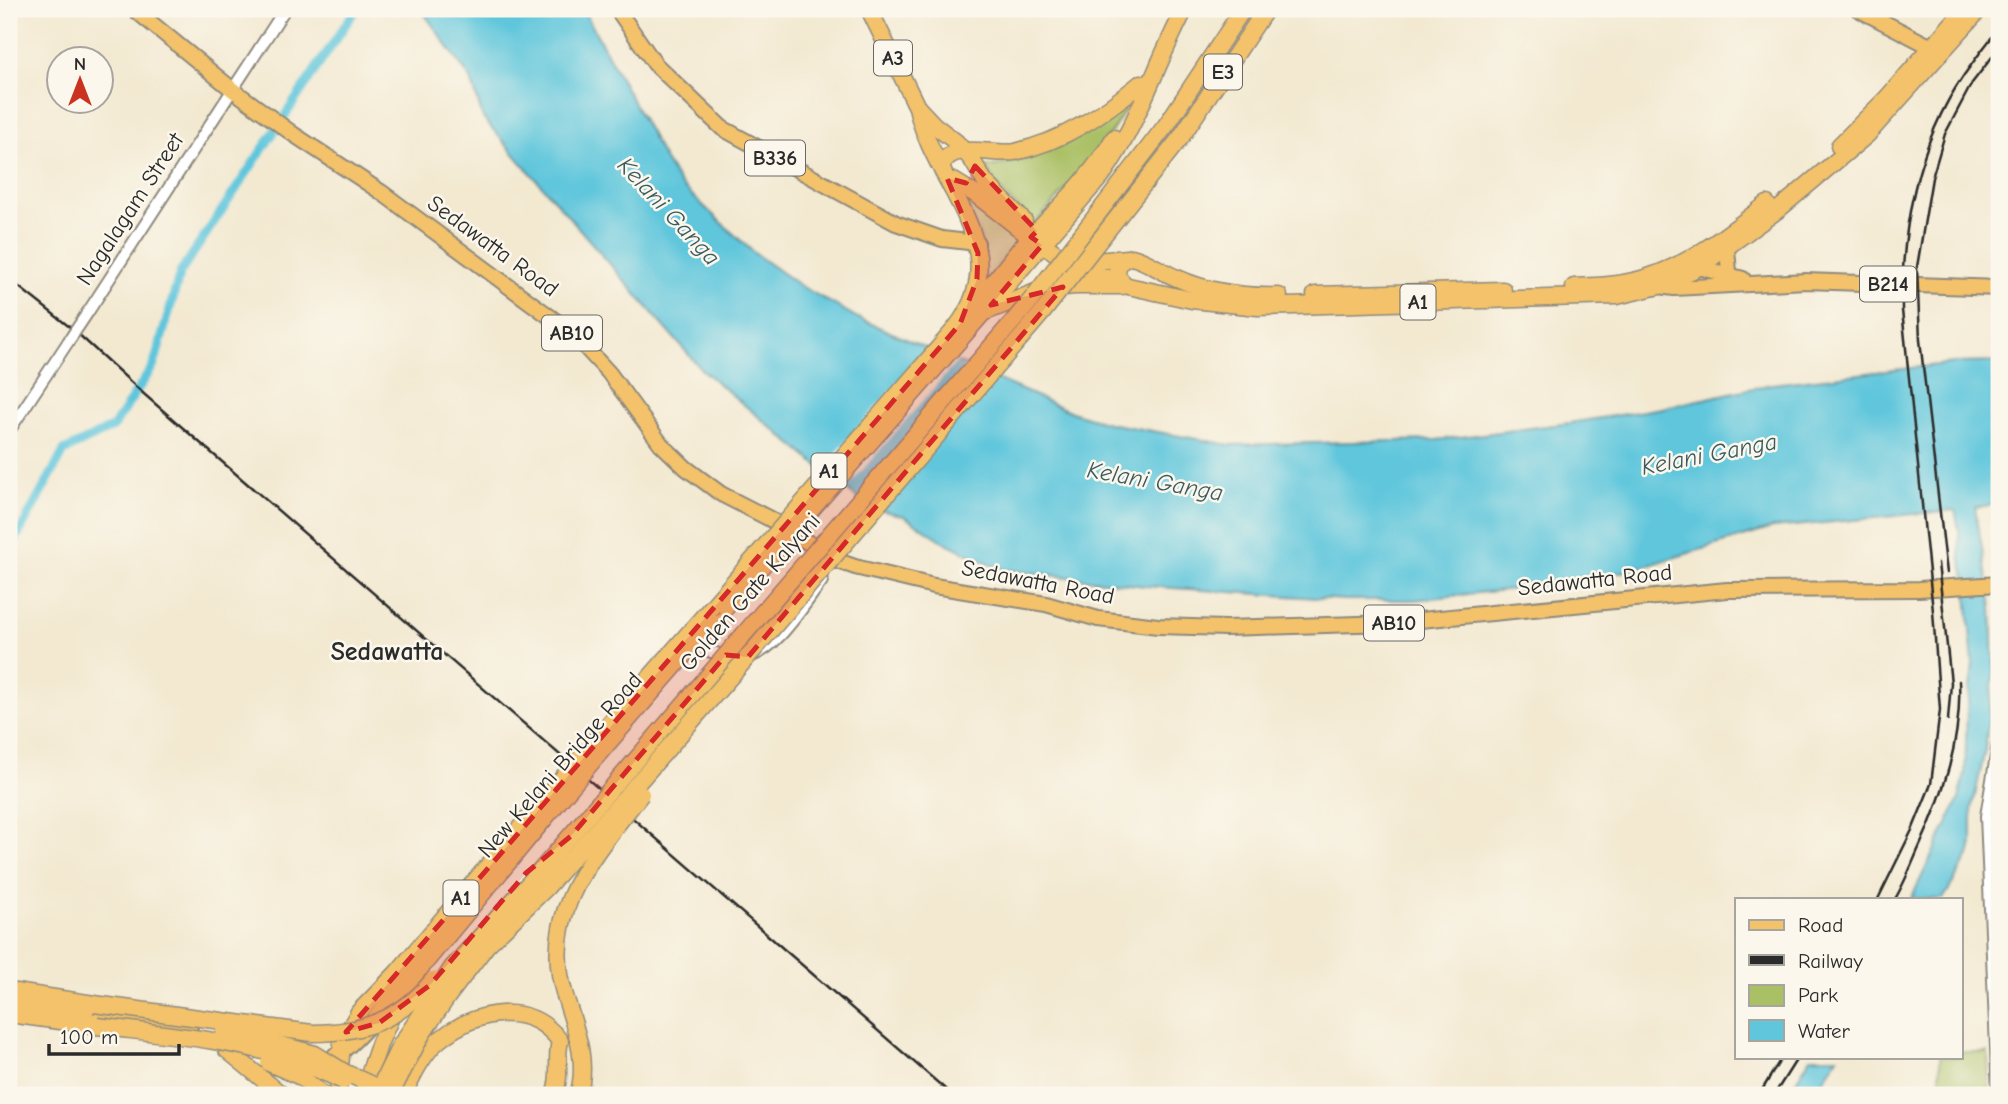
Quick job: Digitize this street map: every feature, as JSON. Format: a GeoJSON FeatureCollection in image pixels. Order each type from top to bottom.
{"type":"FeatureCollection","features":[{"type":"Feature","properties":{"kind":"highway","name":"A3"},"geometry":{"type":"LineString","coordinates":[[869,9],[917,107],[920,124],[948,175]]}},
{"type":"Feature","properties":{"kind":"highway"},"geometry":{"type":"LineString","coordinates":[[978,309],[985,293],[1105,152],[1130,110],[1161,35],[1175,9]]}},
{"type":"Feature","properties":{"kind":"highway"},"geometry":{"type":"LineString","coordinates":[[978,309],[1103,174],[1119,151],[1185,9]]}},
{"type":"Feature","properties":{"kind":"highway","name":"Golden Gate Kalyani"},"geometry":{"type":"LineString","coordinates":[[375,1095],[405,1037],[452,968],[571,836],[1028,304],[1167,124],[1243,9]]}},
{"type":"Feature","properties":{"kind":"highway","name":"Golden Gate Kalyani"},"geometry":{"type":"LineString","coordinates":[[392,1095],[422,1034],[488,945],[546,888],[1042,313],[1181,136],[1266,9]]}},
{"type":"Feature","properties":{"kind":"highway","name":"A1"},"geometry":{"type":"LineString","coordinates":[[1134,258],[1191,284],[1228,293],[1258,296],[1613,285],[1648,277],[1696,262],[1727,248],[1806,187],[1867,135],[1937,49],[1965,9]]}},
{"type":"Feature","properties":{"kind":"highway","name":"A1"},"geometry":{"type":"LineString","coordinates":[[718,608],[953,340],[960,324],[978,309],[1043,289],[1066,286],[1129,286],[1219,305],[1258,307],[1600,297],[1659,286],[1696,262],[1816,166],[1980,9]]}},
{"type":"Feature","properties":{"kind":"highway"},"geometry":{"type":"LineString","coordinates":[[948,175],[949,154],[964,151],[1016,152],[1050,141],[1093,120],[1141,82]]}},
{"type":"Feature","properties":{"kind":"highway","name":"A3"},"geometry":{"type":"LineString","coordinates":[[917,107],[964,151]]}},
{"type":"Feature","properties":{"kind":"highway"},"geometry":{"type":"LineString","coordinates":[[948,175],[1066,261],[1129,286],[1141,282],[1146,274],[1144,264],[1134,258],[1091,261],[1058,248],[1003,201],[985,182],[964,151]]}},
{"type":"Feature","properties":{"kind":"highway"},"geometry":{"type":"LineString","coordinates":[[948,175],[967,180],[974,173],[975,166]]}},
{"type":"Feature","properties":{"kind":"highway","name":"A1"},"geometry":{"type":"LineString","coordinates":[[948,175],[977,243],[978,309]]}},
{"type":"Feature","properties":{"kind":"highway"},"geometry":{"type":"LineString","coordinates":[[1129,286],[1119,280],[1117,268],[1122,261],[1134,258]]}},
{"type":"Feature","properties":{"kind":"highway","name":"New Kelani Bridge Road"},"geometry":{"type":"LineString","coordinates":[[592,753],[692,647],[718,608]]}},
{"type":"Feature","properties":{"kind":"highway","name":"New Kelani Bridge Road"},"geometry":{"type":"LineString","coordinates":[[339,1054],[347,1030],[359,1012],[565,784],[718,608]]}},
{"type":"Feature","properties":{"kind":"highway"},"geometry":{"type":"LineString","coordinates":[[578,1095],[583,1077],[580,1048],[561,982],[558,961],[559,936],[569,897],[596,852],[727,680]]}},
{"type":"Feature","properties":{"kind":"highway","name":"New Kelani Bridge Road"},"geometry":{"type":"LineString","coordinates":[[359,1095],[397,1002],[419,968],[565,784]]}},
{"type":"Feature","properties":{"kind":"highway"},"geometry":{"type":"LineString","coordinates":[[9,991],[312,1033],[341,1033],[379,1023],[405,1008],[430,985],[526,873],[571,836]]}},
{"type":"Feature","properties":{"kind":"highway"},"geometry":{"type":"LineString","coordinates":[[94,1004],[258,1038],[314,1054],[392,1095]]}},
{"type":"Feature","properties":{"kind":"highway"},"geometry":{"type":"LineString","coordinates":[[9,1013],[194,1038],[267,1053],[301,1063],[375,1095]]}},
{"type":"Feature","properties":{"kind":"highway"},"geometry":{"type":"LineString","coordinates":[[402,1095],[438,1041],[478,1018],[508,1013],[526,1015],[541,1022],[560,1041],[557,1051],[559,1077],[554,1095]]}},
{"type":"Feature","properties":{"kind":"highway"},"geometry":{"type":"LineString","coordinates":[[97,1026],[273,1064],[301,1077],[323,1095]]}},
{"type":"Feature","properties":{"kind":"highway"},"geometry":{"type":"LineString","coordinates":[[227,1050],[282,1095]]}},
{"type":"Feature","properties":{"kind":"highway","name":"A1"},"geometry":{"type":"LineString","coordinates":[[338,1095],[339,1054]]}},
{"type":"Feature","properties":{"kind":"main road","name":"AB10"},"geometry":{"type":"LineString","coordinates":[[134,9],[233,90]]}},
{"type":"Feature","properties":{"kind":"main road","name":"B336"},"geometry":{"type":"LineString","coordinates":[[617,9],[655,64],[722,128],[896,223],[942,239],[977,243]]}},
{"type":"Feature","properties":{"kind":"main road"},"geometry":{"type":"LineString","coordinates":[[1858,9],[1937,49]]}},
{"type":"Feature","properties":{"kind":"main road","name":"Sedawatta Road"},"geometry":{"type":"LineString","coordinates":[[233,90],[381,192],[572,333],[608,373],[661,444],[685,468],[721,494],[769,519],[838,561],[877,573],[1046,604],[1098,619],[1226,628],[1390,623],[1727,590],[1999,584]]}},
{"type":"Feature","properties":{"kind":"main road"},"geometry":{"type":"LineString","coordinates":[[1727,248],[1729,272],[1733,278]]}},
{"type":"Feature","properties":{"kind":"main road"},"geometry":{"type":"LineString","coordinates":[[1696,262],[1707,280],[1716,286]]}},
{"type":"Feature","properties":{"kind":"main road","name":"B214"},"geometry":{"type":"LineString","coordinates":[[1696,262],[1733,278],[1776,283]]}},
{"type":"Feature","properties":{"kind":"main road","name":"B214"},"geometry":{"type":"LineString","coordinates":[[1716,286],[1806,281],[1999,288]]}},
{"type":"Feature","properties":{"kind":"main road"},"geometry":{"type":"LineString","coordinates":[[1659,286],[1716,286]]}},
{"type":"Feature","properties":{"kind":"main road"},"geometry":{"type":"LineString","coordinates":[[9,1013],[179,1038],[227,1050],[321,1058],[339,1054],[354,1041],[419,968]]}},
{"type":"Feature","properties":{"kind":"main road","name":"New Kelani Bridge Road"},"geometry":{"type":"LineString","coordinates":[[9,1000],[286,1046],[311,1047],[339,1054]]}},
{"type":"Feature","properties":{"kind":"main road","name":"New Kelani Bridge Road"},"geometry":{"type":"LineString","coordinates":[[286,1046],[332,1033],[359,1012]]}},
{"type":"Feature","properties":{"kind":"main road"},"geometry":{"type":"LineString","coordinates":[[339,1054],[353,1077],[359,1095]]}},
{"type":"Feature","properties":{"kind":"street","name":"Nagalagam Street"},"geometry":{"type":"LineString","coordinates":[[9,431],[285,9]]}},
{"type":"Feature","properties":{"kind":"street"},"geometry":{"type":"LineString","coordinates":[[692,647],[737,657],[760,652],[785,630],[838,561]]}},
{"type":"Feature","properties":{"kind":"street"},"geometry":{"type":"LineString","coordinates":[[1998,1095],[1986,817],[1999,738]]}},
{"type":"Feature","properties":{"kind":"highlighted area"},"geometry":{"type":"Polygon","coordinates":[[[975,166],[1037,231],[1031,237],[1042,245],[991,305],[1063,287],[748,657],[726,655],[571,836],[526,873],[430,985],[379,1023],[346,1032],[960,324],[977,279],[978,253],[947,178],[966,183],[975,166]]]}},
{"type":"Feature","properties":{"kind":"green space"},"geometry":{"type":"Polygon","coordinates":[[[1128,105],[1097,152],[1035,223],[1007,198],[986,167],[1026,158],[1061,145],[1128,105]]]}},
{"type":"Feature","properties":{"kind":"green space"},"geometry":{"type":"Polygon","coordinates":[[[959,190],[1016,237],[1016,242],[985,282],[985,256],[981,238],[959,190]]]}},
{"type":"Feature","properties":{"kind":"green space"},"geometry":{"type":"Polygon","coordinates":[[[1962,1052],[1988,1052],[1989,1095],[1940,1095],[1940,1058],[1962,1058],[1962,1052]]]}},
{"type":"Feature","properties":{"kind":"water","name":"Kelani Ganga"},"geometry":{"type":"Polygon","coordinates":[[[421,9],[583,9],[680,184],[754,253],[799,285],[858,318],[1074,413],[1108,423],[1230,445],[1436,440],[1662,408],[1772,384],[1955,363],[1999,362],[1999,504],[1975,507],[1992,606],[1994,671],[1985,750],[1972,809],[1972,843],[1969,856],[1944,898],[1911,898],[1959,799],[1965,773],[1967,710],[1973,665],[1966,581],[1960,556],[1955,510],[1773,528],[1632,570],[1514,589],[1414,600],[1345,600],[1145,586],[1000,569],[946,543],[904,516],[868,507],[702,370],[483,118],[471,79],[421,9]]]}},
{"type":"Feature","properties":{"kind":"water"},"geometry":{"type":"Polygon","coordinates":[[[1810,1058],[1837,1058],[1814,1095],[1787,1095],[1810,1058]]]}},
{"type":"Feature","properties":{"kind":"pier"},"geometry":{"type":"Polygon","coordinates":[[[929,346],[959,359],[844,491],[820,472],[929,346]]]}},
{"type":"Feature","properties":{"kind":"waterway"},"geometry":{"type":"LineString","coordinates":[[9,551],[64,451],[113,427],[154,365],[180,273],[356,9]]}},
{"type":"Feature","properties":{"kind":"railway"},"geometry":{"type":"LineString","coordinates":[[1878,898],[1931,784],[1940,710],[1933,611],[1902,310],[1902,279],[1909,218],[1923,158],[1934,129],[1964,75],[1999,28]]}},
{"type":"Feature","properties":{"kind":"railway"},"geometry":{"type":"LineString","coordinates":[[1947,573],[1920,340],[1917,267],[1932,178],[1945,134],[1972,83],[1999,48]]}},
{"type":"Feature","properties":{"kind":"railway"},"geometry":{"type":"LineString","coordinates":[[9,279],[76,332],[145,395],[952,1095]]}},
{"type":"Feature","properties":{"kind":"railway"},"geometry":{"type":"LineString","coordinates":[[1938,563],[1951,683],[1948,720]]}},
{"type":"Feature","properties":{"kind":"railway"},"geometry":{"type":"LineString","coordinates":[[1896,898],[1943,788],[1954,746],[1959,681]]}},
{"type":"Feature","properties":{"kind":"railway"},"geometry":{"type":"LineString","coordinates":[[1759,1095],[1781,1058]]}},
{"type":"Feature","properties":{"kind":"railway"},"geometry":{"type":"LineString","coordinates":[[1774,1095],[1797,1058]]}},
{"type":"Feature","properties":{"kind":"district","name":"Sedawatta"},"geometry":{"type":"Point","coordinates":[387,652]}}]}
